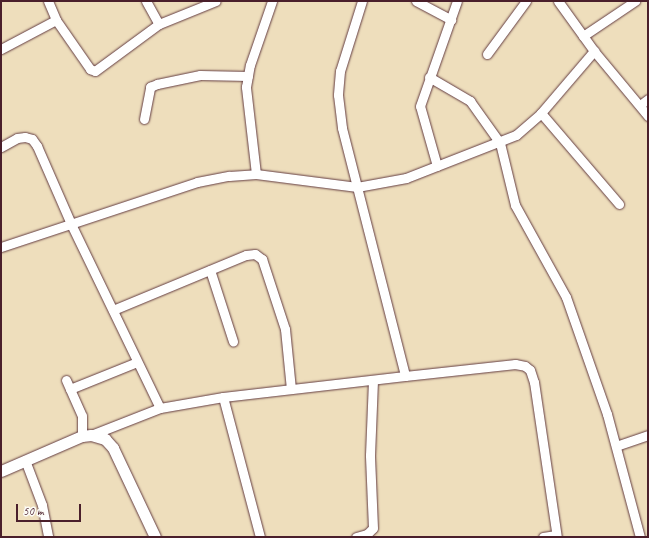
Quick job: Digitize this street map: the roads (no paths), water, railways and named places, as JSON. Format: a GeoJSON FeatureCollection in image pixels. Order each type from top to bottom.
{"type":"FeatureCollection","features":[{"type":"Feature","properties":{"kind":"street"},"geometry":{"type":"LineString","coordinates":[[48,1],[56,20],[90,69],[96,71],[159,24],[216,1]]}},
{"type":"Feature","properties":{"kind":"street"},"geometry":{"type":"LineString","coordinates":[[146,1],[159,24]]}},
{"type":"Feature","properties":{"kind":"street"},"geometry":{"type":"LineString","coordinates":[[256,174],[255,152],[246,99],[248,76],[272,1]]}},
{"type":"Feature","properties":{"kind":"street"},"geometry":{"type":"LineString","coordinates":[[362,1],[340,71],[338,95],[342,128],[405,376]]}},
{"type":"Feature","properties":{"kind":"street"},"geometry":{"type":"LineString","coordinates":[[416,1],[451,20]]}},
{"type":"Feature","properties":{"kind":"street"},"geometry":{"type":"LineString","coordinates":[[437,166],[420,106],[457,1]]}},
{"type":"Feature","properties":{"kind":"street"},"geometry":{"type":"LineString","coordinates":[[487,54],[526,1]]}},
{"type":"Feature","properties":{"kind":"street"},"geometry":{"type":"LineString","coordinates":[[558,1],[594,51],[648,116]]}},
{"type":"Feature","properties":{"kind":"street"},"geometry":{"type":"LineString","coordinates":[[583,36],[635,1]]}},
{"type":"Feature","properties":{"kind":"street"},"geometry":{"type":"LineString","coordinates":[[1,49],[56,20]]}},
{"type":"Feature","properties":{"kind":"street"},"geometry":{"type":"LineString","coordinates":[[1,247],[197,182],[228,176],[256,174],[357,187],[406,178],[500,143],[529,126],[594,51]]}},
{"type":"Feature","properties":{"kind":"street"},"geometry":{"type":"LineString","coordinates":[[144,119],[150,87],[157,84],[200,75],[248,76]]}},
{"type":"Feature","properties":{"kind":"street"},"geometry":{"type":"LineString","coordinates":[[429,77],[470,101],[500,143],[515,205],[566,297],[616,446],[640,537]]}},
{"type":"Feature","properties":{"kind":"street"},"geometry":{"type":"LineString","coordinates":[[640,105],[648,100]]}},
{"type":"Feature","properties":{"kind":"street"},"geometry":{"type":"LineString","coordinates":[[541,113],[619,204]]}},
{"type":"Feature","properties":{"kind":"street"},"geometry":{"type":"LineString","coordinates":[[1,147],[17,138],[32,139],[71,224],[160,408]]}},
{"type":"Feature","properties":{"kind":"street"},"geometry":{"type":"LineString","coordinates":[[113,310],[250,254],[262,260],[285,329],[290,389]]}},
{"type":"Feature","properties":{"kind":"street"},"geometry":{"type":"LineString","coordinates":[[210,270],[233,341]]}},
{"type":"Feature","properties":{"kind":"street"},"geometry":{"type":"LineString","coordinates":[[86,435],[82,416],[68,385],[137,362]]}},
{"type":"Feature","properties":{"kind":"street"},"geometry":{"type":"LineString","coordinates":[[1,471],[86,435],[160,408],[223,397],[515,364],[530,370],[534,382],[557,536],[543,537]]}},
{"type":"Feature","properties":{"kind":"street"},"geometry":{"type":"LineString","coordinates":[[356,537],[367,534],[373,528],[370,455],[373,380]]}},
{"type":"Feature","properties":{"kind":"street"},"geometry":{"type":"LineString","coordinates":[[223,397],[260,537]]}},
{"type":"Feature","properties":{"kind":"street"},"geometry":{"type":"LineString","coordinates":[[86,435],[105,439],[113,448],[155,537]]}},
{"type":"Feature","properties":{"kind":"street"},"geometry":{"type":"LineString","coordinates":[[616,446],[648,435]]}},
{"type":"Feature","properties":{"kind":"street"},"geometry":{"type":"LineString","coordinates":[[25,460],[42,505],[48,537]]}}]}
